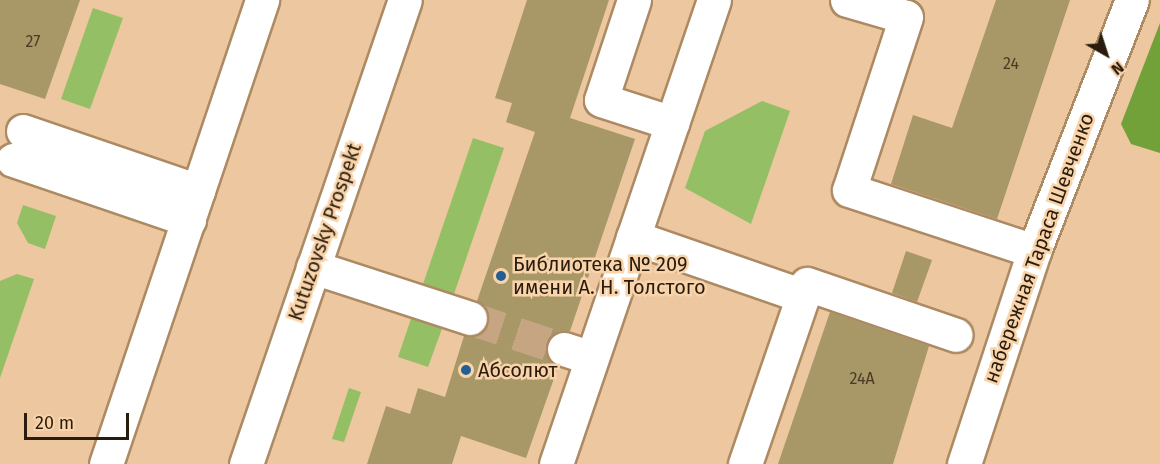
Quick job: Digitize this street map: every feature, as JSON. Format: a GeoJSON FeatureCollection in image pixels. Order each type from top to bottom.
{"type":"FeatureCollection","features":[{"type":"Feature","properties":{"kind":"main road"},"geometry":{"type":"LineString","coordinates":[[106,464],[262,0]]}},
{"type":"Feature","properties":{"kind":"main road","name":"Kutuzovsky Prospekt"},"geometry":{"type":"LineString","coordinates":[[246,464],[405,0]]}},
{"type":"Feature","properties":{"kind":"main road"},"geometry":{"type":"LineString","coordinates":[[634,0],[601,100],[672,123]]}},
{"type":"Feature","properties":{"kind":"main road"},"geometry":{"type":"LineString","coordinates":[[556,464],[578,354],[633,237],[714,0]]}},
{"type":"Feature","properties":{"kind":"main road"},"geometry":{"type":"LineString","coordinates":[[847,0],[906,17],[849,190],[1034,250]]}},
{"type":"Feature","properties":{"kind":"main road","name":"набережная Тараса Шевченко"},"geometry":{"type":"LineString","coordinates":[[964,464],[1034,250],[1132,0]]}},
{"type":"Feature","properties":{"kind":"main road"},"geometry":{"type":"LineString","coordinates":[[8,142],[193,206]]}},
{"type":"Feature","properties":{"kind":"main road"},"geometry":{"type":"LineString","coordinates":[[633,237],[803,296]]}},
{"type":"Feature","properties":{"kind":"main road"},"geometry":{"type":"LineString","coordinates":[[313,267],[470,318]]}},
{"type":"Feature","properties":{"kind":"main road"},"geometry":{"type":"LineString","coordinates":[[745,464],[807,284],[956,335]]}},
{"type":"Feature","properties":{"kind":"green space"},"geometry":{"type":"Polygon","coordinates":[[[93,8],[123,18],[90,109],[61,99],[93,8]]]}},
{"type":"Feature","properties":{"kind":"green space"},"geometry":{"type":"Polygon","coordinates":[[[1160,23],[1160,153],[1131,144],[1121,124],[1160,23]]]}},
{"type":"Feature","properties":{"kind":"green space"},"geometry":{"type":"Polygon","coordinates":[[[762,101],[790,111],[751,224],[685,188],[705,131],[762,101]]]}},
{"type":"Feature","properties":{"kind":"green space"},"geometry":{"type":"Polygon","coordinates":[[[473,138],[504,148],[454,294],[423,284],[473,138]]]}},
{"type":"Feature","properties":{"kind":"green space"},"geometry":{"type":"Polygon","coordinates":[[[23,205],[56,216],[45,249],[28,243],[17,223],[23,205]]]}},
{"type":"Feature","properties":{"kind":"green space"},"geometry":{"type":"Polygon","coordinates":[[[17,274],[34,279],[0,378],[0,281],[17,274]]]}},
{"type":"Feature","properties":{"kind":"green space"},"geometry":{"type":"Polygon","coordinates":[[[412,316],[443,326],[428,367],[398,357],[412,316]]]}},
{"type":"Feature","properties":{"kind":"green space"},"geometry":{"type":"Polygon","coordinates":[[[349,388],[361,392],[344,442],[332,439],[349,388]]]}},
{"type":"Feature","properties":{"kind":"building"},"geometry":{"type":"Polygon","coordinates":[[[0,0],[80,0],[45,99],[0,84],[0,0]]]}},
{"type":"Feature","properties":{"kind":"building"},"geometry":{"type":"Polygon","coordinates":[[[527,0],[609,0],[570,118],[635,139],[570,331],[559,331],[546,343],[546,354],[558,367],[526,458],[461,436],[452,464],[367,464],[386,406],[410,414],[418,388],[445,397],[464,336],[474,336],[488,324],[488,314],[477,301],[535,132],[506,122],[512,103],[495,98],[527,0]]]}},
{"type":"Feature","properties":{"kind":"building"},"geometry":{"type":"Polygon","coordinates":[[[996,0],[1070,0],[997,219],[891,184],[913,115],[952,128],[996,0]]]}},
{"type":"Feature","properties":{"kind":"building"},"geometry":{"type":"Polygon","coordinates":[[[906,251],[932,260],[917,302],[892,293],[906,251]]]}},
{"type":"Feature","properties":{"kind":"building"},"geometry":{"type":"Polygon","coordinates":[[[830,312],[929,346],[893,464],[778,464],[830,312]]]}},
{"type":"Feature","properties":{"kind":"tunnel"},"geometry":{"type":"LineString","coordinates":[[470,318],[564,349]]}},
{"type":"Feature","properties":{"kind":"place","name":"Библиотека № 209 имени А. Н. Толстого"},"geometry":{"type":"Point","coordinates":[501,276]}},
{"type":"Feature","properties":{"kind":"place","name":"Абсолют"},"geometry":{"type":"Point","coordinates":[466,370]}}]}
